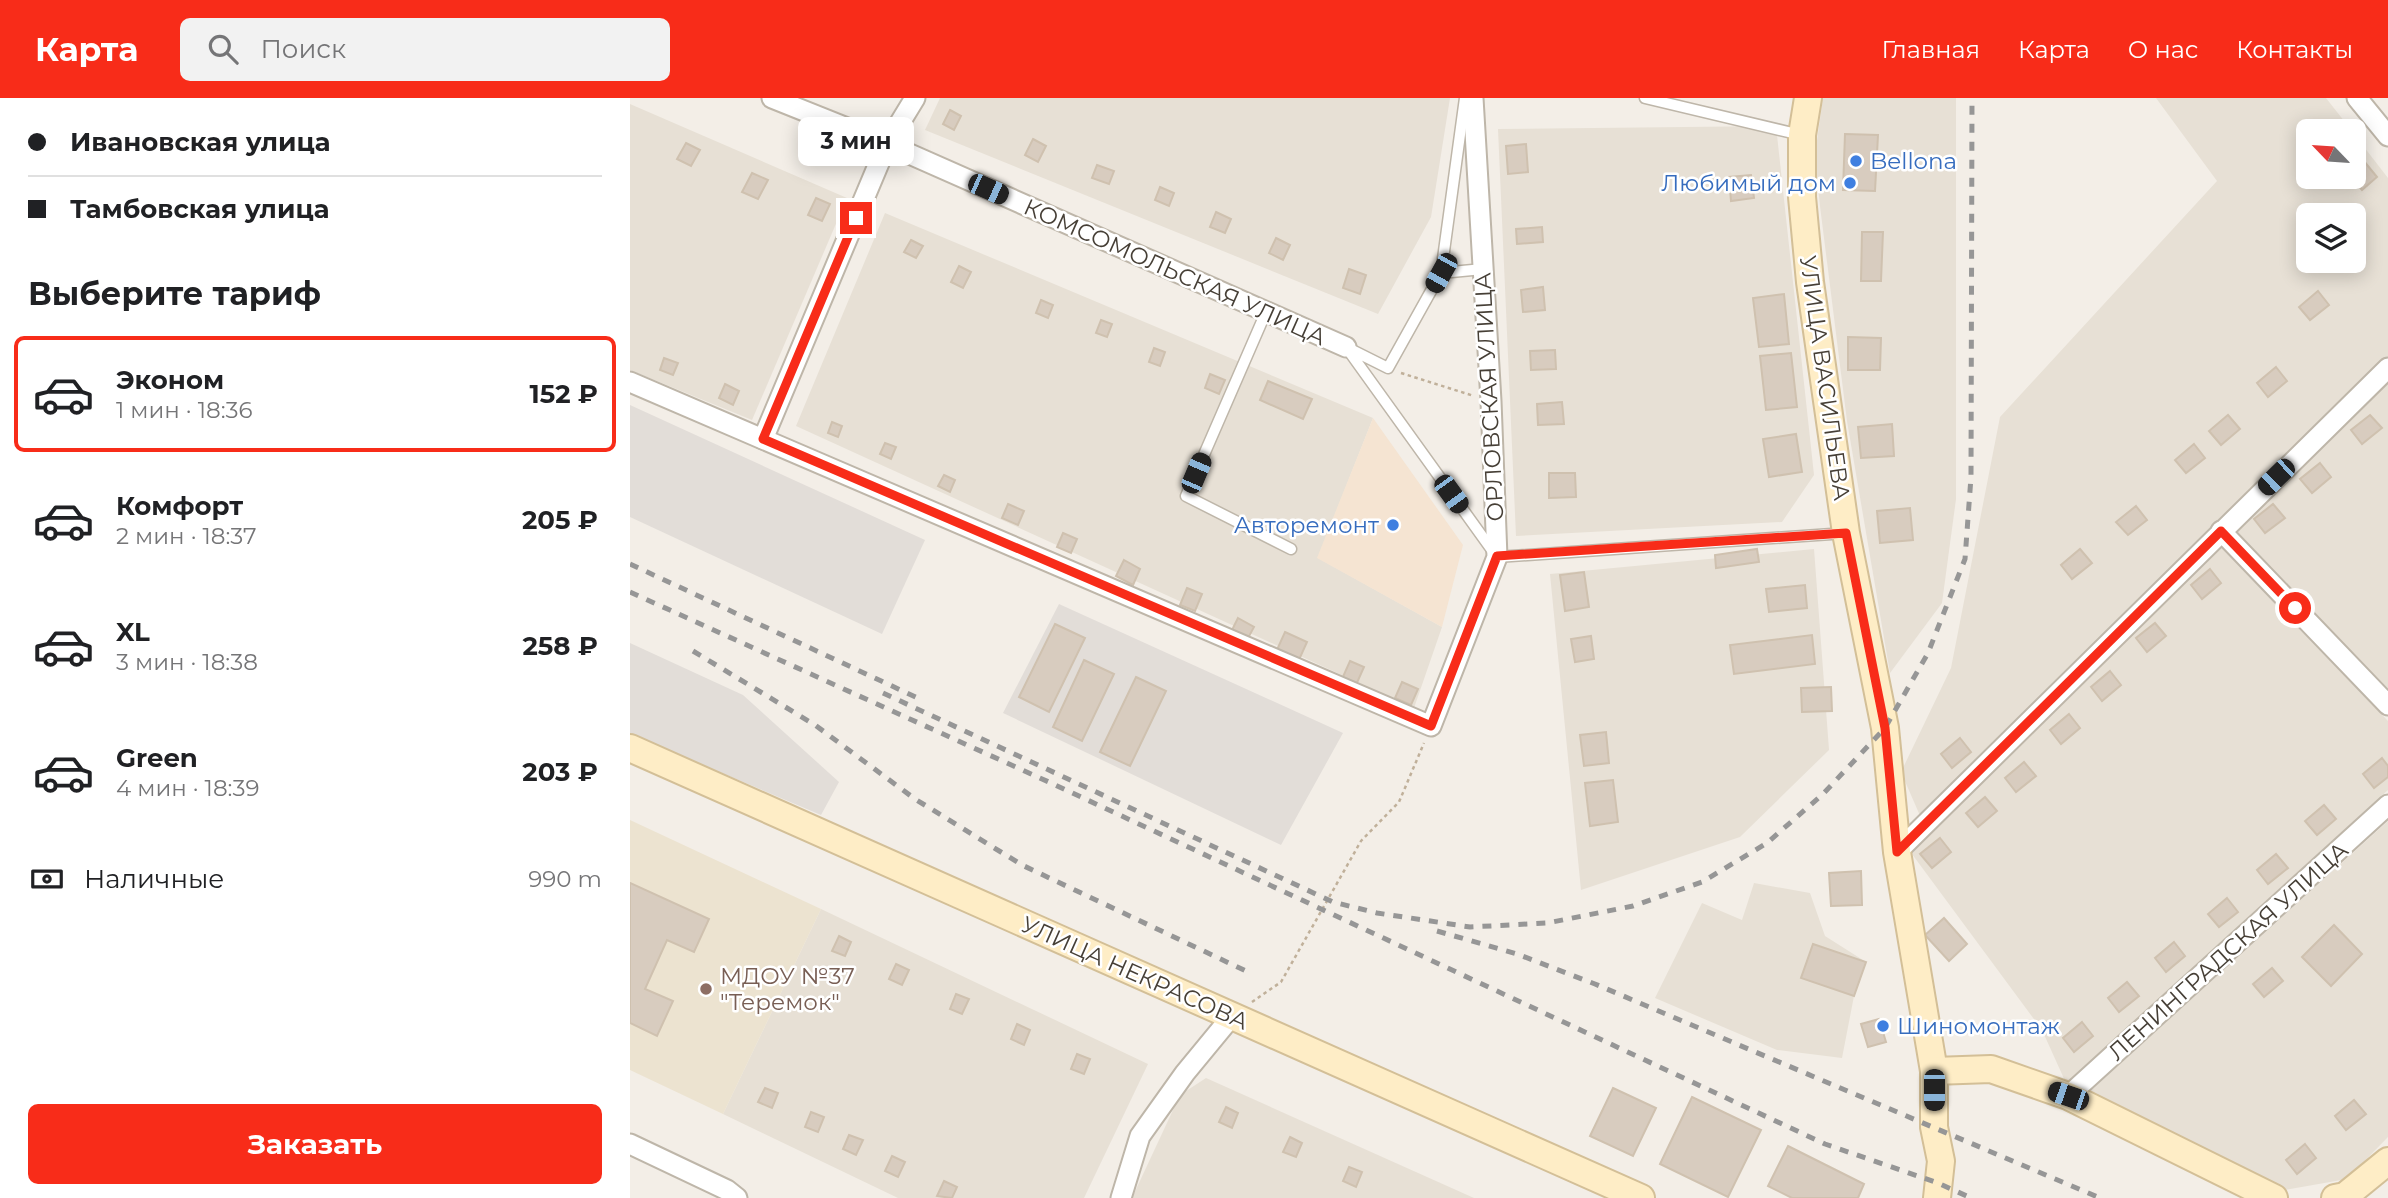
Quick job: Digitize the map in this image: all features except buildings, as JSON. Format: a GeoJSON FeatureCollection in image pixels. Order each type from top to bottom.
{"type":"FeatureCollection","features":[{"type":"Feature","properties":{"kind":"street","name":"КОМСОМОЛЬСКАЯ УЛИЦА"},"geometry":{"type":"LineString","coordinates":[[772,98],[887,144],[1346,347]]}},
{"type":"Feature","properties":{"kind":"street"},"geometry":{"type":"LineString","coordinates":[[763,439],[887,144],[915,98]]}},
{"type":"Feature","properties":{"kind":"street","name":"ОРЛОВСКАЯ УЛИЦА"},"geometry":{"type":"LineString","coordinates":[[1431,726],[1497,556],[1474,98]]}},
{"type":"Feature","properties":{"kind":"street","name":"УЛИЦА ВАСИЛЬЕВА"},"geometry":{"type":"LineString","coordinates":[[1808,98],[1802,135],[1802,197],[1810,282],[1846,533],[1885,728],[1897,852],[1934,1071],[1934,1127],[1941,1161],[1937,1198]]}},
{"type":"Feature","properties":{"kind":"street"},"geometry":{"type":"LineString","coordinates":[[2357,98],[2388,136]]}},
{"type":"Feature","properties":{"kind":"street"},"geometry":{"type":"LineString","coordinates":[[1897,852],[2388,368]]}},
{"type":"Feature","properties":{"kind":"street"},"geometry":{"type":"LineString","coordinates":[[630,382],[1431,726]]}},
{"type":"Feature","properties":{"kind":"street"},"geometry":{"type":"LineString","coordinates":[[2221,531],[2388,705]]}},
{"type":"Feature","properties":{"kind":"street","name":"УЛИЦА НЕКРАСОВА"},"geometry":{"type":"LineString","coordinates":[[630,748],[1641,1198]]}},
{"type":"Feature","properties":{"kind":"street","name":"ЛЕНИНГРАДСКАЯ УЛИЦА"},"geometry":{"type":"LineString","coordinates":[[2068,1096],[2388,805]]}},
{"type":"Feature","properties":{"kind":"street"},"geometry":{"type":"LineString","coordinates":[[1121,1198],[1140,1136],[1185,1073],[1232,1016]]}},
{"type":"Feature","properties":{"kind":"street"},"geometry":{"type":"LineString","coordinates":[[1934,1071],[1991,1069],[2068,1096],[2274,1198]]}},
{"type":"Feature","properties":{"kind":"street"},"geometry":{"type":"LineString","coordinates":[[630,1143],[729,1196]]}},
{"type":"Feature","properties":{"kind":"street"},"geometry":{"type":"LineString","coordinates":[[2335,1198],[2344,1196],[2388,1161]]}},
{"type":"Feature","properties":{"kind":"lane"},"geometry":{"type":"LineString","coordinates":[[1346,347],[1388,368],[1441,273],[1465,98]]}},
{"type":"Feature","properties":{"kind":"lane"},"geometry":{"type":"LineString","coordinates":[[1645,98],[1802,135]]}},
{"type":"Feature","properties":{"kind":"lane"},"geometry":{"type":"LineString","coordinates":[[1441,273],[1483,269]]}},
{"type":"Feature","properties":{"kind":"lane"},"geometry":{"type":"LineString","coordinates":[[1266,312],[1186,496],[1291,549]]}},
{"type":"Feature","properties":{"kind":"lane"},"geometry":{"type":"LineString","coordinates":[[1346,347],[1497,556],[1846,533]]}},
{"type":"Feature","properties":{"kind":"path"},"geometry":{"type":"LineString","coordinates":[[1388,368],[1491,401]]}},
{"type":"Feature","properties":{"kind":"path"},"geometry":{"type":"LineString","coordinates":[[1232,1016],[1281,982],[1361,841],[1399,803],[1431,726]]}},
{"type":"Feature","properties":{"kind":"shaded area"},"geometry":{"type":"Polygon","coordinates":[[[940,98],[1450,98],[1431,217],[1378,314],[925,130],[940,98]]]}},
{"type":"Feature","properties":{"kind":"shaded area"},"geometry":{"type":"Polygon","coordinates":[[[1823,98],[1956,98],[1956,499],[1942,603],[1890,673],[1847,421],[1820,206],[1815,155],[1823,98]]]}},
{"type":"Feature","properties":{"kind":"shaded area"},"geometry":{"type":"Polygon","coordinates":[[[2156,98],[2326,98],[2343,119],[2296,119],[2296,189],[2366,189],[2366,150],[2388,178],[2388,359],[1921,818],[1901,772],[1951,668],[2000,417],[2217,181],[2156,98]]]}},
{"type":"Feature","properties":{"kind":"shaded area"},"geometry":{"type":"Polygon","coordinates":[[[630,104],[847,198],[752,420],[630,370],[630,104]]]}},
{"type":"Feature","properties":{"kind":"shaded area"},"geometry":{"type":"Polygon","coordinates":[[[1776,126],[1814,475],[1782,522],[1516,536],[1498,129],[1776,126]]]}},
{"type":"Feature","properties":{"kind":"shaded area"},"geometry":{"type":"Polygon","coordinates":[[[885,213],[1373,418],[1318,558],[1442,627],[1414,708],[796,426],[885,213]]]}},
{"type":"Feature","properties":{"kind":"shaded area"},"geometry":{"type":"Polygon","coordinates":[[[2388,382],[2388,696],[2232,532],[2388,382]]]}},
{"type":"Feature","properties":{"kind":"shaded area"},"geometry":{"type":"Polygon","coordinates":[[[630,405],[925,540],[882,634],[630,517],[630,405]]]}},
{"type":"Feature","properties":{"kind":"shaded area"},"geometry":{"type":"Polygon","coordinates":[[[1373,418],[1463,545],[1442,627],[1317,558],[1373,418]]]}},
{"type":"Feature","properties":{"kind":"shaded area"},"geometry":{"type":"Polygon","coordinates":[[[2220,546],[2388,721],[2388,790],[2066,1083],[2042,1030],[1909,850],[2220,546]]]}},
{"type":"Feature","properties":{"kind":"shaded area"},"geometry":{"type":"Polygon","coordinates":[[[1814,549],[1829,750],[1740,837],[1581,890],[1550,574],[1814,549]]]}},
{"type":"Feature","properties":{"kind":"shaded area"},"geometry":{"type":"Polygon","coordinates":[[[1059,604],[1343,733],[1281,845],[1003,713],[1059,604]]]}},
{"type":"Feature","properties":{"kind":"shaded area"},"geometry":{"type":"Polygon","coordinates":[[[630,643],[743,695],[839,782],[821,815],[630,734],[630,643]]]}},
{"type":"Feature","properties":{"kind":"shaded area","name":"МДОУ №37 \"Теремок\""},"geometry":{"type":"Polygon","coordinates":[[[630,820],[821,909],[723,1114],[630,1070],[630,820]]]}},
{"type":"Feature","properties":{"kind":"shaded area"},"geometry":{"type":"Polygon","coordinates":[[[2388,821],[2388,1137],[2347,1179],[2285,1190],[2087,1094],[2388,821]]]}},
{"type":"Feature","properties":{"kind":"shaded area"},"geometry":{"type":"Polygon","coordinates":[[[1754,883],[1810,893],[1825,936],[1866,962],[1854,996],[1842,1058],[1777,1050],[1655,998],[1702,903],[1742,920],[1754,883]]]}},
{"type":"Feature","properties":{"kind":"shaded area"},"geometry":{"type":"Polygon","coordinates":[[[821,909],[1148,1064],[1084,1198],[898,1198],[723,1114],[821,909]]]}},
{"type":"Feature","properties":{"kind":"shaded area"},"geometry":{"type":"Polygon","coordinates":[[[1206,1078],[1474,1198],[1132,1198],[1180,1095],[1206,1078]]]}},
{"type":"Feature","properties":{"kind":"railway"},"geometry":{"type":"LineString","coordinates":[[883,693],[1333,902],[1377,913],[1470,927],[1547,923],[1633,906],[1702,882],[1767,843],[1823,794],[1885,728],[1928,653],[1965,559],[1971,477],[1972,98]]}},
{"type":"Feature","properties":{"kind":"railway"},"geometry":{"type":"LineString","coordinates":[[630,564],[922,700]]}},
{"type":"Feature","properties":{"kind":"railway"},"geometry":{"type":"LineString","coordinates":[[630,592],[1051,783],[1825,1144],[1938,1183],[1971,1198]]}},
{"type":"Feature","properties":{"kind":"railway"},"geometry":{"type":"LineString","coordinates":[[693,651],[815,725],[915,799],[1022,865],[1248,972]]}},
{"type":"Feature","properties":{"kind":"railway"},"geometry":{"type":"LineString","coordinates":[[1437,931],[1517,954],[1595,984],[2100,1198]]}},
{"type":"Feature","properties":{"kind":"place","name":"Bellona"},"geometry":{"type":"Point","coordinates":[1856,161]}},
{"type":"Feature","properties":{"kind":"place","name":"Любимый дом"},"geometry":{"type":"Point","coordinates":[1850,183]}},
{"type":"Feature","properties":{"kind":"place","name":"Авторемонт"},"geometry":{"type":"Point","coordinates":[1393,525]}},
{"type":"Feature","properties":{"kind":"place","name":"МДОУ №37 \"Теремок\""},"geometry":{"type":"Point","coordinates":[706,989]}},
{"type":"Feature","properties":{"kind":"place","name":"Шиномонтаж"},"geometry":{"type":"Point","coordinates":[1883,1026]}},
{"type":"Feature","properties":{"kind":"route"},"geometry":{"type":"LineString","coordinates":[[856,218],[763,439],[1431,726],[1497,556],[1846,533],[1885,728],[1897,852],[2221,531],[2295,608]]}}]}
